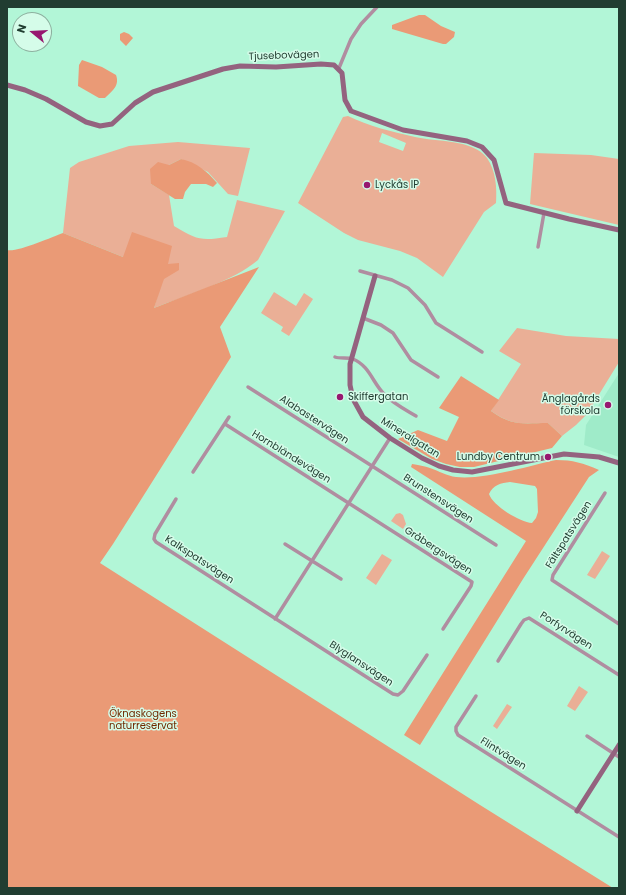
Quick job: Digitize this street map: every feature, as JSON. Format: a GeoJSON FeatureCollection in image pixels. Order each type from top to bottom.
{"type":"FeatureCollection","features":[{"type":"Feature","properties":{"kind":"street"},"geometry":{"type":"LineString","coordinates":[[377,7],[361,24],[351,39],[339,68],[343,79],[345,100],[351,111],[404,130],[467,141],[476,144],[489,153],[494,160],[506,203],[619,230]]}},
{"type":"Feature","properties":{"kind":"street","name":"Tjusebovägen"},"geometry":{"type":"LineString","coordinates":[[7,84],[46,99],[86,122],[100,126],[112,124],[135,103],[153,92],[231,67],[276,67],[321,64],[334,65],[339,68]]}},
{"type":"Feature","properties":{"kind":"street"},"geometry":{"type":"LineString","coordinates":[[538,247],[544,212]]}},
{"type":"Feature","properties":{"kind":"street"},"geometry":{"type":"LineString","coordinates":[[360,271],[392,280],[408,288],[424,305],[436,323],[482,352]]}},
{"type":"Feature","properties":{"kind":"street","name":"Mineralgatan"},"geometry":{"type":"LineString","coordinates":[[375,276],[351,358],[349,378],[353,399],[363,417],[369,423],[422,458],[439,466],[462,472],[482,471],[564,454],[599,457],[619,463]]}},
{"type":"Feature","properties":{"kind":"street"},"geometry":{"type":"LineString","coordinates":[[363,318],[381,325],[393,333],[411,360],[438,377]]}},
{"type":"Feature","properties":{"kind":"street"},"geometry":{"type":"LineString","coordinates":[[335,357],[351,358],[370,372],[385,396],[416,416]]}},
{"type":"Feature","properties":{"kind":"street","name":"Alabastervägen"},"geometry":{"type":"LineString","coordinates":[[248,387],[372,467]]}},
{"type":"Feature","properties":{"kind":"street"},"geometry":{"type":"LineString","coordinates":[[193,472],[229,417]]}},
{"type":"Feature","properties":{"kind":"street","name":"Hornbländevägen"},"geometry":{"type":"LineString","coordinates":[[224,424],[349,503]]}},
{"type":"Feature","properties":{"kind":"street"},"geometry":{"type":"LineString","coordinates":[[275,618],[390,438]]}},
{"type":"Feature","properties":{"kind":"street","name":"Brunstensvägen"},"geometry":{"type":"LineString","coordinates":[[372,467],[496,545]]}},
{"type":"Feature","properties":{"kind":"street","name":"Fältspatsvägen"},"geometry":{"type":"LineString","coordinates":[[605,493],[553,575],[552,580],[619,624]]}},
{"type":"Feature","properties":{"kind":"street","name":"Kalkspatsvägen"},"geometry":{"type":"LineString","coordinates":[[176,499],[154,534],[154,539],[156,542],[275,618]]}},
{"type":"Feature","properties":{"kind":"street","name":"Gråbergsvägen"},"geometry":{"type":"LineString","coordinates":[[349,503],[472,582],[443,629]]}},
{"type":"Feature","properties":{"kind":"street"},"geometry":{"type":"LineString","coordinates":[[285,544],[341,579]]}},
{"type":"Feature","properties":{"kind":"street","name":"Blyglansvägen"},"geometry":{"type":"LineString","coordinates":[[275,618],[396,695],[404,691],[427,655]]}},
{"type":"Feature","properties":{"kind":"street","name":"Porfyrvägen"},"geometry":{"type":"LineString","coordinates":[[498,661],[521,624],[524,620],[529,618],[619,675]]}},
{"type":"Feature","properties":{"kind":"street","name":"Flintvägen"},"geometry":{"type":"LineString","coordinates":[[476,696],[456,727],[458,735],[619,837]]}},
{"type":"Feature","properties":{"kind":"street"},"geometry":{"type":"LineString","coordinates":[[587,736],[619,757]]}},
{"type":"Feature","properties":{"kind":"street"},"geometry":{"type":"LineString","coordinates":[[577,811],[619,745]]}},
{"type":"Feature","properties":{"kind":"shaded area"},"geometry":{"type":"Polygon","coordinates":[[[348,116],[372,126],[415,137],[464,144],[473,147],[487,158],[492,168],[495,180],[496,203],[484,212],[443,277],[417,258],[400,251],[358,240],[344,233],[298,203],[343,117],[348,116]],[[382,133],[379,142],[403,151],[406,143],[382,133]]]}},
{"type":"Feature","properties":{"kind":"shaded area"},"geometry":{"type":"Polygon","coordinates":[[[178,142],[250,148],[238,196],[228,194],[208,172],[181,159],[169,165],[151,184],[169,195],[174,226],[194,237],[205,239],[227,237],[237,200],[285,211],[258,260],[248,268],[208,287],[154,308],[167,264],[123,257],[63,233],[70,168],[79,162],[129,146],[178,142]]]}},
{"type":"Feature","properties":{"kind":"shaded area"},"geometry":{"type":"Polygon","coordinates":[[[534,153],[591,155],[619,159],[619,225],[530,204],[534,153]]]}},
{"type":"Feature","properties":{"kind":"shaded area"},"geometry":{"type":"Polygon","coordinates":[[[274,292],[296,306],[304,293],[313,299],[289,336],[281,331],[283,327],[261,313],[274,292]]]}},
{"type":"Feature","properties":{"kind":"shaded area"},"geometry":{"type":"Polygon","coordinates":[[[517,328],[566,336],[619,339],[619,362],[587,414],[562,436],[548,423],[512,422],[491,411],[521,364],[499,351],[517,328]]]}},
{"type":"Feature","properties":{"kind":"shaded area","name":"Änglagårds förskola"},"geometry":{"type":"Polygon","coordinates":[[[619,373],[619,457],[584,445],[586,425],[619,373]]]}},
{"type":"Feature","properties":{"kind":"shaded area"},"geometry":{"type":"Polygon","coordinates":[[[400,513],[403,515],[406,524],[403,529],[391,521],[396,514],[400,513]]]}},
{"type":"Feature","properties":{"kind":"shaded area"},"geometry":{"type":"Polygon","coordinates":[[[602,551],[610,556],[595,579],[587,575],[602,551]]]}},
{"type":"Feature","properties":{"kind":"shaded area"},"geometry":{"type":"Polygon","coordinates":[[[382,554],[392,560],[376,585],[366,578],[382,554]]]}},
{"type":"Feature","properties":{"kind":"shaded area"},"geometry":{"type":"Polygon","coordinates":[[[579,686],[588,692],[575,711],[567,706],[579,686]]]}},
{"type":"Feature","properties":{"kind":"shaded area"},"geometry":{"type":"Polygon","coordinates":[[[507,704],[512,707],[497,729],[493,726],[507,704]]]}},
{"type":"Feature","properties":{"kind":"green space"},"geometry":{"type":"Polygon","coordinates":[[[419,15],[425,15],[441,26],[455,32],[454,37],[446,44],[443,44],[392,29],[392,25],[419,15]]]}},
{"type":"Feature","properties":{"kind":"green space"},"geometry":{"type":"Polygon","coordinates":[[[124,32],[133,38],[126,46],[120,40],[120,34],[124,32]]]}},
{"type":"Feature","properties":{"kind":"green space"},"geometry":{"type":"Polygon","coordinates":[[[82,60],[102,67],[116,75],[116,85],[113,91],[105,98],[99,98],[78,86],[79,65],[82,60]]]}},
{"type":"Feature","properties":{"kind":"green space"},"geometry":{"type":"Polygon","coordinates":[[[181,159],[192,162],[201,168],[217,183],[213,187],[206,184],[191,184],[185,192],[183,199],[175,199],[151,184],[150,169],[158,162],[169,165],[181,159]]]}},
{"type":"Feature","properties":{"kind":"green space","name":"Öknaskogens naturreservat"},"geometry":{"type":"Polygon","coordinates":[[[132,232],[172,246],[168,264],[179,263],[179,270],[164,279],[154,308],[259,267],[220,327],[231,357],[100,563],[613,888],[7,888],[7,250],[26,247],[63,233],[123,257],[132,232]]]}},
{"type":"Feature","properties":{"kind":"green space"},"geometry":{"type":"Polygon","coordinates":[[[461,376],[499,400],[491,411],[499,416],[506,420],[519,423],[548,423],[562,436],[552,448],[474,467],[460,467],[432,459],[398,439],[418,430],[447,441],[459,417],[439,408],[461,376]]]}},
{"type":"Feature","properties":{"kind":"green space"},"geometry":{"type":"Polygon","coordinates":[[[556,460],[573,461],[599,470],[589,477],[523,579],[420,745],[404,735],[526,541],[411,467],[412,464],[428,467],[446,475],[467,477],[493,475],[556,460]],[[507,482],[495,487],[489,494],[501,508],[508,513],[521,520],[532,523],[538,512],[537,489],[535,486],[507,482]]]}},
{"type":"Feature","properties":{"kind":"place","name":"Lyckås IP"},"geometry":{"type":"Point","coordinates":[367,185]}},
{"type":"Feature","properties":{"kind":"place","name":"Skiffergatan"},"geometry":{"type":"Point","coordinates":[340,397]}},
{"type":"Feature","properties":{"kind":"place","name":"Änglagårds förskola"},"geometry":{"type":"Point","coordinates":[608,405]}},
{"type":"Feature","properties":{"kind":"place","name":"Lundby Centrum"},"geometry":{"type":"Point","coordinates":[548,457]}}]}
